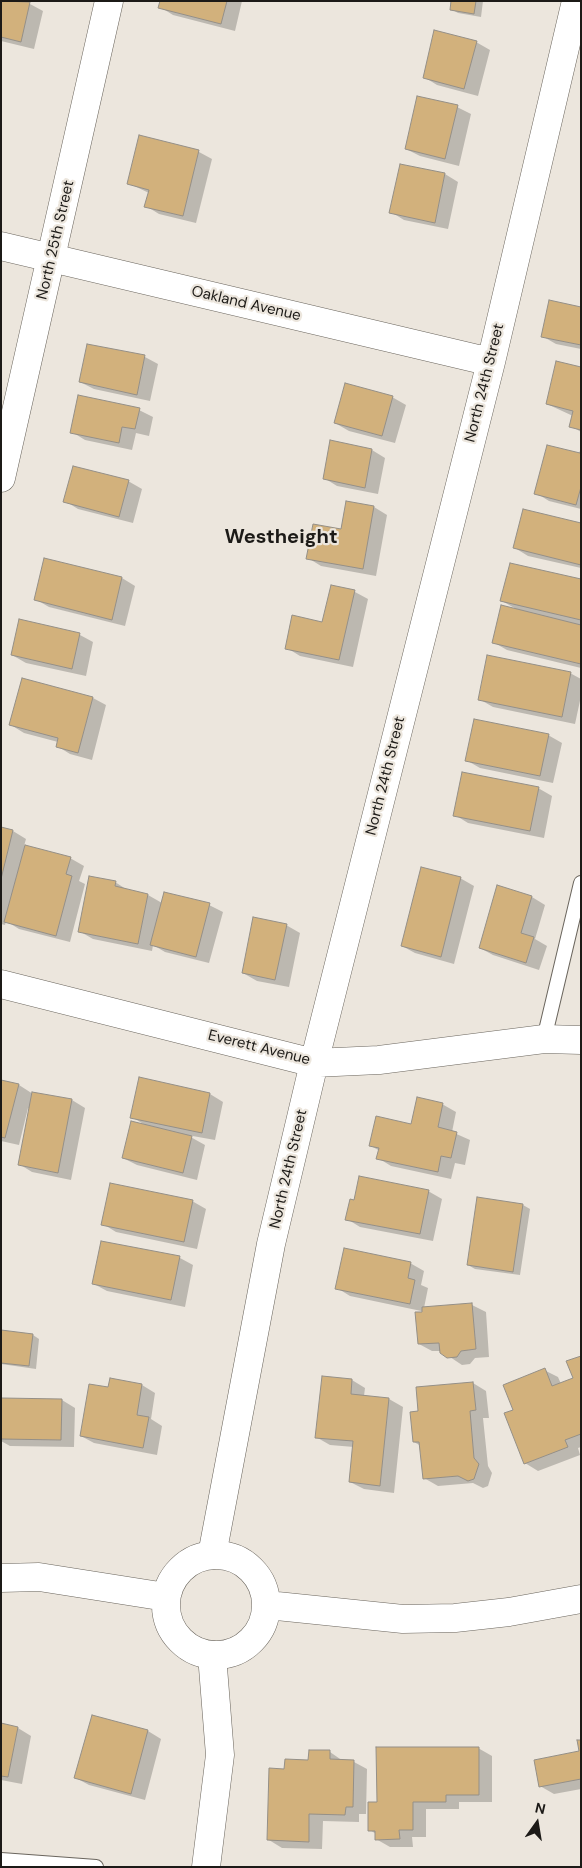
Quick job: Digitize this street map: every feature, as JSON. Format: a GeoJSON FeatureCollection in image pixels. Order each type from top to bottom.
{"type":"FeatureCollection","features":[{"type":"Feature","properties":{"kind":"street","name":"North 25th Street"},"geometry":{"type":"LineString","coordinates":[[1,478],[109,1]]}},
{"type":"Feature","properties":{"kind":"street","name":"North 24th Street"},"geometry":{"type":"LineString","coordinates":[[212,1555],[271,1244],[314,1063],[491,362],[576,1]]}},
{"type":"Feature","properties":{"kind":"street","name":"Oakland Avenue"},"geometry":{"type":"LineString","coordinates":[[1,246],[491,362]]}},
{"type":"Feature","properties":{"kind":"street","name":"Everett Avenue"},"geometry":{"type":"LineString","coordinates":[[1,984],[314,1063],[378,1060],[544,1039],[581,1040]]}},
{"type":"Feature","properties":{"kind":"street"},"geometry":{"type":"LineString","coordinates":[[212,1555],[229,1556],[244,1563],[256,1574],[264,1589],[267,1605],[264,1622],[256,1636],[244,1647],[229,1654],[212,1655],[196,1651],[182,1642],[172,1629],[166,1614],[166,1597],[172,1581],[182,1568],[196,1559],[212,1555]]}},
{"type":"Feature","properties":{"kind":"street"},"geometry":{"type":"LineString","coordinates":[[1,1578],[39,1577],[166,1597]]}},
{"type":"Feature","properties":{"kind":"street"},"geometry":{"type":"LineString","coordinates":[[267,1605],[403,1619],[455,1618],[509,1612],[581,1599]]}},
{"type":"Feature","properties":{"kind":"street"},"geometry":{"type":"LineString","coordinates":[[206,1867],[220,1755],[212,1655]]}},
{"type":"Feature","properties":{"kind":"lane"},"geometry":{"type":"LineString","coordinates":[[544,1039],[581,882]]}},
{"type":"Feature","properties":{"kind":"lane"},"geometry":{"type":"LineString","coordinates":[[1,1860],[96,1867]]}},
{"type":"Feature","properties":{"kind":"building"},"geometry":{"type":"Polygon","coordinates":[[[1,1],[30,2],[21,42],[1,37],[1,1]]]}},
{"type":"Feature","properties":{"kind":"building"},"geometry":{"type":"Polygon","coordinates":[[[160,1],[227,1],[221,24],[158,8],[160,1]]]}},
{"type":"Feature","properties":{"kind":"building"},"geometry":{"type":"Polygon","coordinates":[[[451,1],[476,1],[474,14],[450,10],[451,1]]]}},
{"type":"Feature","properties":{"kind":"building"},"geometry":{"type":"Polygon","coordinates":[[[434,30],[477,41],[464,89],[423,78],[434,30]]]}},
{"type":"Feature","properties":{"kind":"building"},"geometry":{"type":"Polygon","coordinates":[[[417,96],[458,105],[445,159],[405,149],[417,96]]]}},
{"type":"Feature","properties":{"kind":"building"},"geometry":{"type":"Polygon","coordinates":[[[139,135],[199,150],[183,216],[144,207],[149,190],[127,184],[139,135]]]}},
{"type":"Feature","properties":{"kind":"building"},"geometry":{"type":"Polygon","coordinates":[[[400,164],[445,173],[435,223],[389,213],[400,164]]]}},
{"type":"Feature","properties":{"kind":"building"},"geometry":{"type":"Polygon","coordinates":[[[549,300],[581,307],[581,345],[541,337],[549,300]]]}},
{"type":"Feature","properties":{"kind":"building"},"geometry":{"type":"Polygon","coordinates":[[[87,344],[145,355],[137,395],[79,382],[87,344]]]}},
{"type":"Feature","properties":{"kind":"building"},"geometry":{"type":"Polygon","coordinates":[[[556,361],[581,367],[581,430],[569,427],[573,411],[546,404],[556,361]]]}},
{"type":"Feature","properties":{"kind":"building"},"geometry":{"type":"Polygon","coordinates":[[[345,383],[393,396],[382,436],[334,423],[345,383]]]}},
{"type":"Feature","properties":{"kind":"building"},"geometry":{"type":"Polygon","coordinates":[[[78,395],[140,408],[135,429],[122,427],[119,443],[70,433],[78,395]]]}},
{"type":"Feature","properties":{"kind":"building"},"geometry":{"type":"Polygon","coordinates":[[[330,440],[372,449],[365,488],[323,479],[330,440]]]}},
{"type":"Feature","properties":{"kind":"building"},"geometry":{"type":"Polygon","coordinates":[[[547,445],[580,453],[581,448],[581,487],[576,505],[534,494],[547,445]]]}},
{"type":"Feature","properties":{"kind":"building"},"geometry":{"type":"Polygon","coordinates":[[[73,466],[129,480],[119,517],[63,502],[73,466]]]}},
{"type":"Feature","properties":{"kind":"building"},"geometry":{"type":"Polygon","coordinates":[[[346,501],[374,506],[363,569],[306,559],[313,524],[341,529],[346,501]]]}},
{"type":"Feature","properties":{"kind":"building"},"geometry":{"type":"Polygon","coordinates":[[[523,509],[581,523],[581,565],[513,548],[523,509]]]}},
{"type":"Feature","properties":{"kind":"building"},"geometry":{"type":"Polygon","coordinates":[[[44,558],[122,577],[112,620],[34,600],[44,558]]]}},
{"type":"Feature","properties":{"kind":"building"},"geometry":{"type":"Polygon","coordinates":[[[510,563],[581,579],[581,620],[500,601],[510,563]]]}},
{"type":"Feature","properties":{"kind":"building"},"geometry":{"type":"Polygon","coordinates":[[[331,585],[355,590],[339,660],[285,649],[292,615],[322,622],[331,585]]]}},
{"type":"Feature","properties":{"kind":"building"},"geometry":{"type":"Polygon","coordinates":[[[501,605],[581,625],[581,664],[492,643],[501,605]]]}},
{"type":"Feature","properties":{"kind":"building"},"geometry":{"type":"Polygon","coordinates":[[[19,619],[80,633],[72,669],[11,655],[19,619]]]}},
{"type":"Feature","properties":{"kind":"building"},"geometry":{"type":"Polygon","coordinates":[[[487,655],[571,672],[562,717],[478,700],[487,655]]]}},
{"type":"Feature","properties":{"kind":"building"},"geometry":{"type":"Polygon","coordinates":[[[22,678],[93,697],[78,753],[56,747],[58,738],[9,725],[22,678]]]}},
{"type":"Feature","properties":{"kind":"building"},"geometry":{"type":"Polygon","coordinates":[[[474,719],[549,734],[540,776],[465,761],[474,719]]]}},
{"type":"Feature","properties":{"kind":"building"},"geometry":{"type":"Polygon","coordinates":[[[462,772],[539,787],[530,831],[453,816],[462,772]]]}},
{"type":"Feature","properties":{"kind":"building"},"geometry":{"type":"Polygon","coordinates":[[[1,827],[13,830],[1,879],[1,827]]]}},
{"type":"Feature","properties":{"kind":"building"},"geometry":{"type":"Polygon","coordinates":[[[25,845],[71,857],[66,874],[72,876],[56,936],[4,922],[25,845]]]}},
{"type":"Feature","properties":{"kind":"building"},"geometry":{"type":"Polygon","coordinates":[[[421,867],[461,877],[441,957],[401,946],[421,867]]]}},
{"type":"Feature","properties":{"kind":"building"},"geometry":{"type":"Polygon","coordinates":[[[89,876],[116,881],[115,886],[148,894],[138,944],[78,932],[89,876]]]}},
{"type":"Feature","properties":{"kind":"building"},"geometry":{"type":"Polygon","coordinates":[[[497,885],[532,896],[521,933],[534,937],[526,963],[479,948],[497,885]]]}},
{"type":"Feature","properties":{"kind":"building"},"geometry":{"type":"Polygon","coordinates":[[[164,892],[210,903],[196,957],[150,945],[164,892]]]}},
{"type":"Feature","properties":{"kind":"building"},"geometry":{"type":"Polygon","coordinates":[[[253,917],[287,924],[275,980],[242,973],[253,917]]]}},
{"type":"Feature","properties":{"kind":"building"},"geometry":{"type":"Polygon","coordinates":[[[139,1077],[210,1093],[202,1133],[130,1118],[139,1077]]]}},
{"type":"Feature","properties":{"kind":"building"},"geometry":{"type":"Polygon","coordinates":[[[1,1080],[19,1084],[5,1138],[1,1137],[1,1080]]]}},
{"type":"Feature","properties":{"kind":"building"},"geometry":{"type":"Polygon","coordinates":[[[32,1092],[72,1099],[58,1173],[18,1165],[32,1092]]]}},
{"type":"Feature","properties":{"kind":"building"},"geometry":{"type":"Polygon","coordinates":[[[417,1097],[443,1103],[438,1127],[457,1132],[451,1158],[441,1156],[438,1172],[376,1159],[379,1148],[369,1146],[376,1116],[411,1124],[417,1097]]]}},
{"type":"Feature","properties":{"kind":"building"},"geometry":{"type":"Polygon","coordinates":[[[131,1121],[192,1136],[183,1173],[122,1158],[131,1121]]]}},
{"type":"Feature","properties":{"kind":"building"},"geometry":{"type":"Polygon","coordinates":[[[359,1176],[429,1190],[420,1234],[345,1220],[350,1199],[354,1200],[359,1176]]]}},
{"type":"Feature","properties":{"kind":"building"},"geometry":{"type":"Polygon","coordinates":[[[110,1183],[193,1200],[184,1242],[101,1225],[110,1183]]]}},
{"type":"Feature","properties":{"kind":"building"},"geometry":{"type":"Polygon","coordinates":[[[477,1197],[523,1204],[513,1272],[467,1265],[477,1197]]]}},
{"type":"Feature","properties":{"kind":"building"},"geometry":{"type":"Polygon","coordinates":[[[101,1241],[180,1256],[171,1300],[92,1284],[101,1241]]]}},
{"type":"Feature","properties":{"kind":"building"},"geometry":{"type":"Polygon","coordinates":[[[344,1248],[411,1262],[408,1278],[415,1280],[410,1304],[335,1289],[344,1248]]]}},
{"type":"Feature","properties":{"kind":"building"},"geometry":{"type":"Polygon","coordinates":[[[472,1303],[476,1349],[461,1351],[457,1357],[447,1358],[440,1353],[439,1343],[418,1344],[415,1312],[422,1312],[422,1307],[472,1303]]]}},
{"type":"Feature","properties":{"kind":"building"},"geometry":{"type":"Polygon","coordinates":[[[1,1330],[33,1334],[29,1366],[1,1363],[1,1330]]]}},
{"type":"Feature","properties":{"kind":"building"},"geometry":{"type":"Polygon","coordinates":[[[581,1356],[581,1434],[565,1440],[568,1447],[524,1464],[504,1413],[513,1410],[503,1385],[545,1368],[552,1386],[573,1378],[566,1361],[581,1356]]]}},
{"type":"Feature","properties":{"kind":"building"},"geometry":{"type":"Polygon","coordinates":[[[322,1376],[352,1379],[351,1394],[389,1398],[380,1486],[349,1482],[353,1441],[315,1438],[322,1376]]]}},
{"type":"Feature","properties":{"kind":"building"},"geometry":{"type":"Polygon","coordinates":[[[110,1378],[142,1384],[137,1415],[149,1417],[143,1448],[80,1436],[89,1384],[108,1387],[110,1378]]]}},
{"type":"Feature","properties":{"kind":"building"},"geometry":{"type":"Polygon","coordinates":[[[473,1382],[476,1410],[470,1411],[474,1458],[479,1464],[474,1479],[468,1481],[458,1476],[423,1479],[419,1442],[413,1442],[410,1412],[418,1411],[416,1387],[473,1382]]]}},
{"type":"Feature","properties":{"kind":"building"},"geometry":{"type":"Polygon","coordinates":[[[1,1398],[62,1399],[61,1440],[1,1439],[1,1398]]]}},
{"type":"Feature","properties":{"kind":"building"},"geometry":{"type":"Polygon","coordinates":[[[92,1715],[148,1730],[131,1794],[74,1778],[92,1715]]]}},
{"type":"Feature","properties":{"kind":"building"},"geometry":{"type":"Polygon","coordinates":[[[1,1723],[18,1727],[8,1777],[1,1776],[1,1723]]]}},
{"type":"Feature","properties":{"kind":"building"},"geometry":{"type":"Polygon","coordinates":[[[577,1740],[581,1740],[581,1779],[539,1787],[534,1760],[579,1751],[577,1740]]]}},
{"type":"Feature","properties":{"kind":"building"},"geometry":{"type":"Polygon","coordinates":[[[376,1747],[479,1747],[479,1795],[446,1795],[446,1802],[413,1802],[413,1830],[399,1830],[400,1839],[375,1840],[375,1831],[368,1831],[368,1802],[377,1802],[376,1747]]]}},
{"type":"Feature","properties":{"kind":"building"},"geometry":{"type":"Polygon","coordinates":[[[309,1750],[330,1750],[330,1759],[354,1760],[353,1807],[346,1807],[345,1815],[309,1814],[309,1842],[267,1840],[269,1768],[284,1769],[285,1759],[308,1760],[309,1750]]]}},
{"type":"Feature","properties":{"kind":"district","name":"Westheight"},"geometry":{"type":"Point","coordinates":[281,538]}}]}
